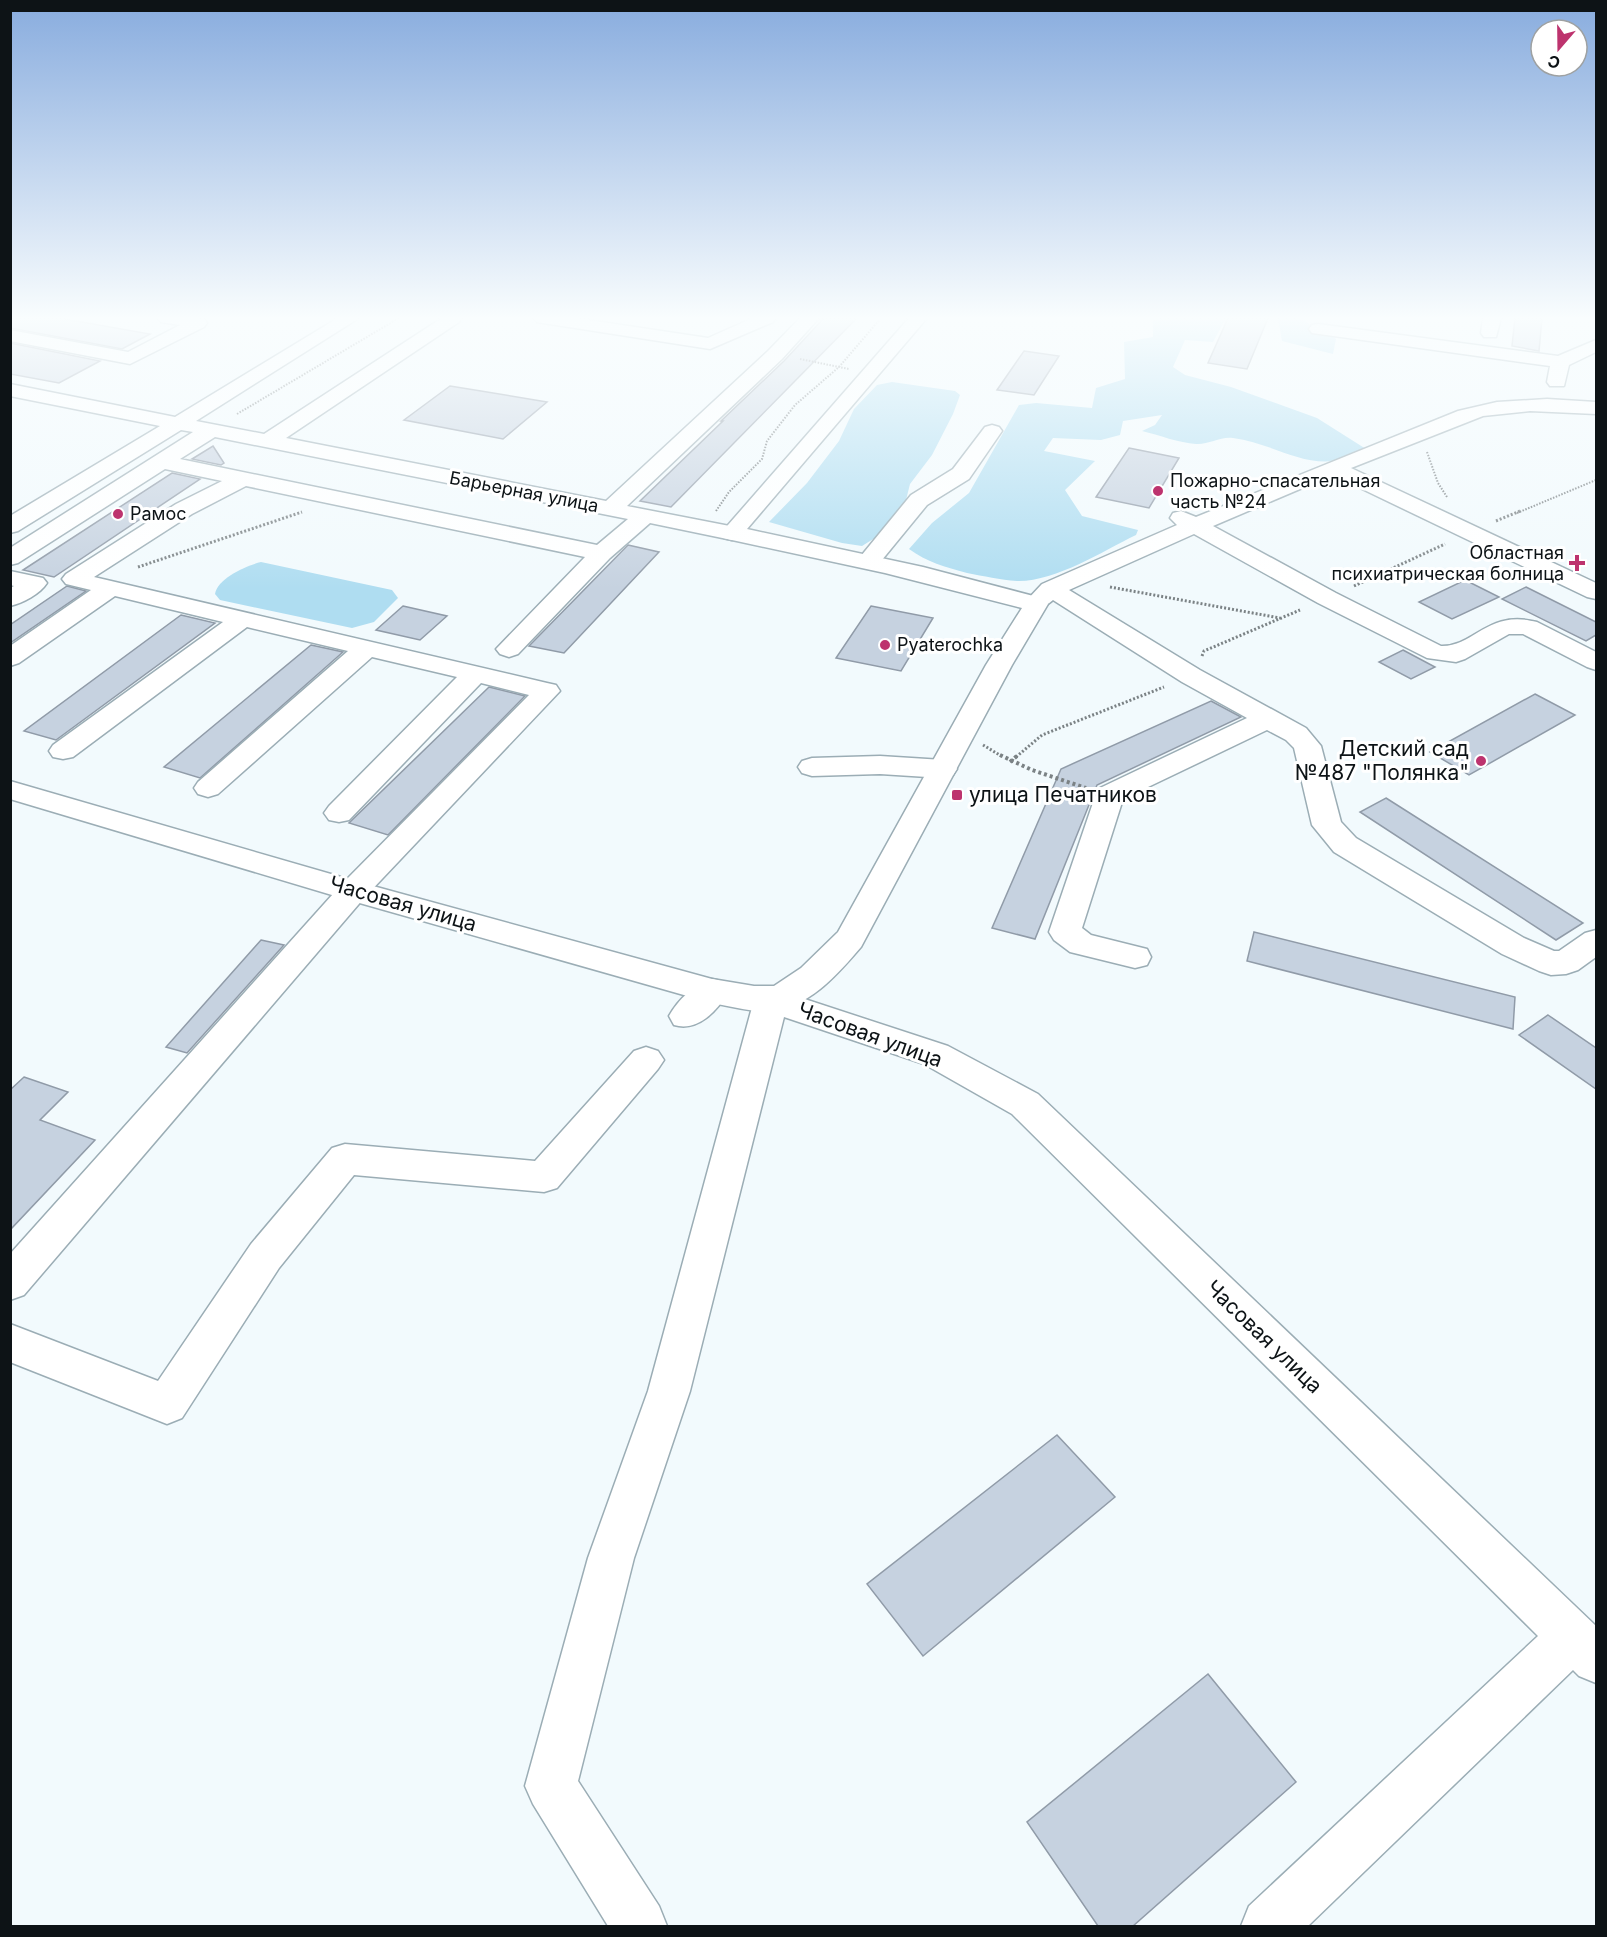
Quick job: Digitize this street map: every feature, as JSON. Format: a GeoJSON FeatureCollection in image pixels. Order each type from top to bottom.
{"type":"FeatureCollection","features":[{"type":"Feature","properties":{"kind":"street","name":"Барьерная улица"},"geometry":{"type":"LineString","coordinates":[[103,408],[732,533],[972,585],[1044,596],[1296,734],[1307,746],[1327,825],[1345,845],[1513,946],[1551,963],[1566,962],[1596,941]]}},
{"type":"Feature","properties":{"kind":"street"},"geometry":{"type":"LineString","coordinates":[[10,526],[201,408]]}},
{"type":"Feature","properties":{"kind":"street"},"geometry":{"type":"LineString","coordinates":[[268,441],[317,408]]}},
{"type":"Feature","properties":{"kind":"street"},"geometry":{"type":"LineString","coordinates":[[611,509],[718,408]]}},
{"type":"Feature","properties":{"kind":"street"},"geometry":{"type":"LineString","coordinates":[[732,533],[840,408]]}},
{"type":"Feature","properties":{"kind":"street"},"geometry":{"type":"LineString","coordinates":[[639,1926],[551,1786],[611,1558],[669,1391],[771,1000],[808,981],[823,969],[850,939],[999,664],[1044,596],[1188,521],[1258,491],[1334,468],[1485,408]]}},
{"type":"Feature","properties":{"kind":"street"},"geometry":{"type":"LineString","coordinates":[[10,558],[211,430]]}},
{"type":"Feature","properties":{"kind":"street"},"geometry":{"type":"LineString","coordinates":[[869,561],[919,500],[961,474],[992,431]]}},
{"type":"Feature","properties":{"kind":"street"},"geometry":{"type":"LineString","coordinates":[[162,462],[602,553]]}},
{"type":"Feature","properties":{"kind":"street"},"geometry":{"type":"LineString","coordinates":[[1334,468],[1596,592]]}},
{"type":"Feature","properties":{"kind":"street"},"geometry":{"type":"LineString","coordinates":[[352,501],[406,469]]}},
{"type":"Feature","properties":{"kind":"street"},"geometry":{"type":"LineString","coordinates":[[10,1283],[353,891],[547,691],[365,650],[74,579],[184,509],[243,479]]}},
{"type":"Feature","properties":{"kind":"street"},"geometry":{"type":"LineString","coordinates":[[509,649],[602,553],[645,516]]}},
{"type":"Feature","properties":{"kind":"street"},"geometry":{"type":"LineString","coordinates":[[1188,521],[1327,598],[1436,653],[1456,654],[1504,627],[1528,627],[1596,662]]}},
{"type":"Feature","properties":{"kind":"street"},"geometry":{"type":"LineString","coordinates":[[10,578],[35,583],[10,599]]}},
{"type":"Feature","properties":{"kind":"street"},"geometry":{"type":"LineString","coordinates":[[10,658],[100,586]]}},
{"type":"Feature","properties":{"kind":"street"},"geometry":{"type":"LineString","coordinates":[[63,752],[241,620]]}},
{"type":"Feature","properties":{"kind":"street"},"geometry":{"type":"LineString","coordinates":[[208,788],[365,650]]}},
{"type":"Feature","properties":{"kind":"street"},"geometry":{"type":"LineString","coordinates":[[339,813],[475,674]]}},
{"type":"Feature","properties":{"kind":"street"},"geometry":{"type":"LineString","coordinates":[[1135,957],[1081,945],[1065,932],[1110,794],[1268,719]]}},
{"type":"Feature","properties":{"kind":"street"},"geometry":{"type":"LineString","coordinates":[[812,767],[880,765],[943,769]]}},
{"type":"Feature","properties":{"kind":"street","name":"Часовая улица"},"geometry":{"type":"LineString","coordinates":[[10,790],[353,891],[712,991],[771,1000],[936,1055],[1025,1104],[1584,1648]]}},
{"type":"Feature","properties":{"kind":"street"},"geometry":{"type":"LineString","coordinates":[[686,1016],[712,991]]}},
{"type":"Feature","properties":{"kind":"street"},"geometry":{"type":"LineString","coordinates":[[10,1343],[167,1404],[265,1256],[345,1159],[544,1177],[646,1060]]}},
{"type":"Feature","properties":{"kind":"street"},"geometry":{"type":"LineString","coordinates":[[1269,1926],[1584,1648]]}},
{"type":"Feature","properties":{"kind":"path"},"geometry":{"type":"LineString","coordinates":[[211,430],[247,408]]}},
{"type":"Feature","properties":{"kind":"path"},"geometry":{"type":"LineString","coordinates":[[704,528],[729,492],[762,459],[767,441],[792,408]]}},
{"type":"Feature","properties":{"kind":"path"},"geometry":{"type":"LineString","coordinates":[[1407,440],[1425,448],[1438,483],[1469,533]]}},
{"type":"Feature","properties":{"kind":"path"},"geometry":{"type":"LineString","coordinates":[[1009,762],[1042,735],[1191,676],[1204,651],[1469,533],[1596,480]]}},
{"type":"Feature","properties":{"kind":"path"},"geometry":{"type":"LineString","coordinates":[[100,586],[352,501]]}},
{"type":"Feature","properties":{"kind":"path"},"geometry":{"type":"LineString","coordinates":[[1104,586],[1281,618]]}},
{"type":"Feature","properties":{"kind":"path"},"geometry":{"type":"LineString","coordinates":[[975,740],[1009,762],[1040,774],[1110,794]]}},
{"type":"Feature","properties":{"kind":"shaded area"},"geometry":{"type":"Polygon","coordinates":[[[955,408],[932,455],[910,484],[906,500],[896,516],[878,536],[862,546],[842,543],[769,522],[807,483],[839,441],[854,409],[955,408]]]}},
{"type":"Feature","properties":{"kind":"shaded area"},"geometry":{"type":"Polygon","coordinates":[[[1017,408],[1290,408],[1317,418],[1366,449],[1348,458],[1315,461],[1233,438],[1196,444],[1142,431],[1155,425],[1162,415],[1123,421],[1120,435],[1101,440],[1053,438],[1044,451],[1095,461],[1065,490],[1082,516],[1138,530],[1136,535],[1094,557],[1063,571],[1032,580],[1004,580],[951,569],[929,561],[909,549],[932,523],[969,493],[1017,408]]]}},
{"type":"Feature","properties":{"kind":"shaded area"},"geometry":{"type":"Polygon","coordinates":[[[261,562],[392,590],[398,598],[374,622],[352,628],[220,600],[215,594],[217,588],[227,578],[241,569],[261,562]]]}},
{"type":"Feature","properties":{"kind":"building"},"geometry":{"type":"Polygon","coordinates":[[[420,408],[539,408],[503,439],[404,420],[420,408]]]}},
{"type":"Feature","properties":{"kind":"building"},"geometry":{"type":"Polygon","coordinates":[[[734,408],[768,408],[671,507],[640,501],[723,421],[721,421],[734,408]]]}},
{"type":"Feature","properties":{"kind":"building"},"geometry":{"type":"Polygon","coordinates":[[[213,446],[224,463],[221,465],[192,459],[213,446]]]}},
{"type":"Feature","properties":{"kind":"building"},"geometry":{"type":"Polygon","coordinates":[[[1129,448],[1179,458],[1149,508],[1096,497],[1129,448]]]}},
{"type":"Feature","properties":{"kind":"building"},"geometry":{"type":"Polygon","coordinates":[[[172,473],[200,479],[54,577],[23,570],[172,473]]]}},
{"type":"Feature","properties":{"kind":"building"},"geometry":{"type":"Polygon","coordinates":[[[628,545],[659,552],[564,653],[529,646],[628,545]]]}},
{"type":"Feature","properties":{"kind":"building"},"geometry":{"type":"Polygon","coordinates":[[[1465,580],[1499,597],[1452,619],[1419,602],[1465,580]]]}},
{"type":"Feature","properties":{"kind":"building"},"geometry":{"type":"Polygon","coordinates":[[[67,586],[86,591],[10,643],[10,625],[67,586]]]}},
{"type":"Feature","properties":{"kind":"building"},"geometry":{"type":"Polygon","coordinates":[[[1526,587],[1596,622],[1596,635],[1586,641],[1502,599],[1526,587]]]}},
{"type":"Feature","properties":{"kind":"building"},"geometry":{"type":"Polygon","coordinates":[[[403,606],[447,616],[420,640],[376,630],[403,606]]]}},
{"type":"Feature","properties":{"kind":"building"},"geometry":{"type":"Polygon","coordinates":[[[871,606],[933,618],[901,671],[836,658],[871,606]]]}},
{"type":"Feature","properties":{"kind":"building"},"geometry":{"type":"Polygon","coordinates":[[[181,615],[215,623],[56,740],[24,731],[181,615]]]}},
{"type":"Feature","properties":{"kind":"building"},"geometry":{"type":"Polygon","coordinates":[[[311,645],[343,652],[200,778],[164,767],[311,645]]]}},
{"type":"Feature","properties":{"kind":"building"},"geometry":{"type":"Polygon","coordinates":[[[1403,650],[1435,667],[1411,679],[1379,662],[1403,650]]]}},
{"type":"Feature","properties":{"kind":"building"},"geometry":{"type":"Polygon","coordinates":[[[489,687],[525,696],[388,835],[349,823],[489,687]]]}},
{"type":"Feature","properties":{"kind":"building"},"geometry":{"type":"Polygon","coordinates":[[[1535,694],[1575,715],[1469,775],[1430,752],[1535,694]]]}},
{"type":"Feature","properties":{"kind":"building"},"geometry":{"type":"Polygon","coordinates":[[[1211,701],[1241,717],[1097,785],[1035,939],[992,928],[1061,769],[1211,701]]]}},
{"type":"Feature","properties":{"kind":"building"},"geometry":{"type":"Polygon","coordinates":[[[1386,798],[1583,923],[1556,940],[1360,812],[1386,798]]]}},
{"type":"Feature","properties":{"kind":"building"},"geometry":{"type":"Polygon","coordinates":[[[1254,932],[1515,997],[1513,1029],[1247,961],[1254,932]]]}},
{"type":"Feature","properties":{"kind":"building"},"geometry":{"type":"Polygon","coordinates":[[[261,940],[284,945],[187,1053],[166,1047],[261,940]]]}},
{"type":"Feature","properties":{"kind":"building"},"geometry":{"type":"Polygon","coordinates":[[[1548,1015],[1596,1048],[1596,1089],[1519,1035],[1548,1015]]]}},
{"type":"Feature","properties":{"kind":"building"},"geometry":{"type":"Polygon","coordinates":[[[24,1077],[68,1092],[40,1120],[95,1140],[10,1230],[10,1090],[24,1077]]]}},
{"type":"Feature","properties":{"kind":"building"},"geometry":{"type":"Polygon","coordinates":[[[1057,1435],[1115,1497],[923,1656],[867,1584],[1057,1435]]]}},
{"type":"Feature","properties":{"kind":"building"},"geometry":{"type":"Polygon","coordinates":[[[1208,1674],[1296,1782],[1133,1926],[1098,1926],[1027,1822],[1208,1674]]]}},
{"type":"Feature","properties":{"kind":"place","name":"Пожарно-спасательная часть №24"},"geometry":{"type":"Point","coordinates":[1158,491]}},
{"type":"Feature","properties":{"kind":"place","name":"Рамос"},"geometry":{"type":"Point","coordinates":[118,514]}},
{"type":"Feature","properties":{"kind":"place","name":"Областная психиатрическая болница"},"geometry":{"type":"Point","coordinates":[1577,563]}},
{"type":"Feature","properties":{"kind":"place","name":"Pyaterochka"},"geometry":{"type":"Point","coordinates":[885,645]}},
{"type":"Feature","properties":{"kind":"place","name":"Детский сад №487 \"Полянка\""},"geometry":{"type":"Point","coordinates":[1481,761]}},
{"type":"Feature","properties":{"kind":"place","name":"улица Печатников"},"geometry":{"type":"Point","coordinates":[957,795]}}]}
